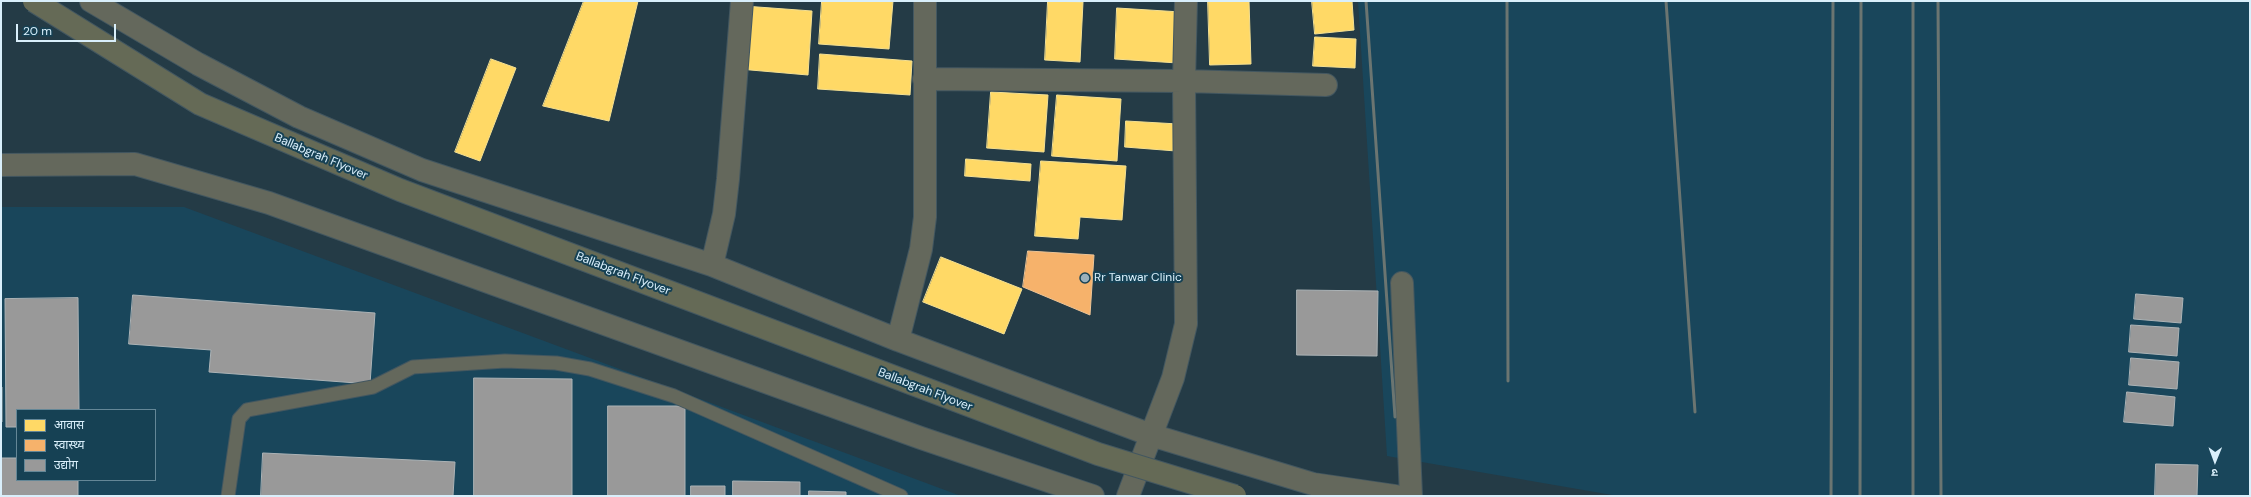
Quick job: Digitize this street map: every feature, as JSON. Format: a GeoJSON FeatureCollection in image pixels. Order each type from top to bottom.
{"type":"FeatureCollection","features":[{"type":"Feature","properties":{"kind":"main road","name":"Ballabgrah Flyover"},"geometry":{"type":"LineString","coordinates":[[34,1],[200,104],[400,190],[1076,446],[1235,496]]}},
{"type":"Feature","properties":{"kind":"street"},"geometry":{"type":"LineString","coordinates":[[91,1],[198,64],[299,117],[422,170],[712,265],[898,340],[1151,435],[1312,484],[1395,496]]}},
{"type":"Feature","properties":{"kind":"street"},"geometry":{"type":"LineString","coordinates":[[712,265],[724,214],[728,180],[742,1]]}},
{"type":"Feature","properties":{"kind":"street"},"geometry":{"type":"LineString","coordinates":[[898,340],[921,249],[925,217],[925,1]]}},
{"type":"Feature","properties":{"kind":"street"},"geometry":{"type":"LineString","coordinates":[[1128,496],[1173,378],[1186,324],[1184,80],[1186,1]]}},
{"type":"Feature","properties":{"kind":"street"},"geometry":{"type":"LineString","coordinates":[[924,79],[1184,80],[1326,85]]}},
{"type":"Feature","properties":{"kind":"street"},"geometry":{"type":"LineString","coordinates":[[1,165],[135,164],[269,203],[914,435],[1093,496]]}},
{"type":"Feature","properties":{"kind":"street"},"geometry":{"type":"LineString","coordinates":[[1402,283],[1411,496]]}},
{"type":"Feature","properties":{"kind":"lane"},"geometry":{"type":"LineString","coordinates":[[228,496],[240,419],[246,410],[373,387],[413,367],[505,361],[556,363],[590,369],[660,392],[902,496]]}},
{"type":"Feature","properties":{"kind":"shaded area"},"geometry":{"type":"Polygon","coordinates":[[[1358,1],[2250,1],[2250,496],[1618,496],[1387,456],[1358,1]]]}},
{"type":"Feature","properties":{"kind":"shaded area"},"geometry":{"type":"Polygon","coordinates":[[[1,207],[184,207],[961,496],[1,496],[1,207]]]}},
{"type":"Feature","properties":{"kind":"building: आवास"},"geometry":{"type":"Polygon","coordinates":[[[584,1],[638,1],[609,121],[543,106],[584,1]]]}},
{"type":"Feature","properties":{"kind":"building: आवास"},"geometry":{"type":"Polygon","coordinates":[[[822,1],[893,1],[889,49],[819,44],[822,1]]]}},
{"type":"Feature","properties":{"kind":"building: आवास"},"geometry":{"type":"Polygon","coordinates":[[[1048,1],[1083,2],[1080,62],[1045,60],[1048,1]]]}},
{"type":"Feature","properties":{"kind":"building: आवास"},"geometry":{"type":"Polygon","coordinates":[[[1208,1],[1249,1],[1251,64],[1210,65],[1208,1]]]}},
{"type":"Feature","properties":{"kind":"building: आवास"},"geometry":{"type":"Polygon","coordinates":[[[1312,1],[1352,1],[1354,30],[1315,34],[1312,1]]]}},
{"type":"Feature","properties":{"kind":"building: आवास"},"geometry":{"type":"Polygon","coordinates":[[[744,6],[812,11],[808,75],[739,69],[744,6]]]}},
{"type":"Feature","properties":{"kind":"building: आवास"},"geometry":{"type":"Polygon","coordinates":[[[1117,8],[1181,12],[1178,63],[1115,59],[1117,8]]]}},
{"type":"Feature","properties":{"kind":"building: आवास"},"geometry":{"type":"Polygon","coordinates":[[[1315,37],[1356,39],[1355,68],[1313,66],[1315,37]]]}},
{"type":"Feature","properties":{"kind":"building: आवास"},"geometry":{"type":"Polygon","coordinates":[[[820,54],[912,61],[910,95],[818,89],[820,54]]]}},
{"type":"Feature","properties":{"kind":"building: आवास"},"geometry":{"type":"Polygon","coordinates":[[[491,59],[516,68],[480,161],[455,152],[491,59]]]}},
{"type":"Feature","properties":{"kind":"building: आवास"},"geometry":{"type":"Polygon","coordinates":[[[991,92],[1048,95],[1044,152],[987,148],[991,92]]]}},
{"type":"Feature","properties":{"kind":"building: आवास"},"geometry":{"type":"Polygon","coordinates":[[[1057,95],[1121,99],[1117,161],[1052,156],[1057,95]]]}},
{"type":"Feature","properties":{"kind":"building: आवास"},"geometry":{"type":"Polygon","coordinates":[[[1126,121],[1178,124],[1176,151],[1125,147],[1126,121]]]}},
{"type":"Feature","properties":{"kind":"building: आवास"},"geometry":{"type":"Polygon","coordinates":[[[966,159],[1031,164],[1030,181],[965,176],[966,159]]]}},
{"type":"Feature","properties":{"kind":"building: आवास"},"geometry":{"type":"Polygon","coordinates":[[[1041,161],[1126,166],[1122,220],[1080,217],[1078,239],[1035,236],[1041,161]]]}},
{"type":"Feature","properties":{"kind":"building: आवास"},"geometry":{"type":"Polygon","coordinates":[[[941,257],[1022,289],[1004,334],[923,302],[941,257]]]}},
{"type":"Feature","properties":{"kind":"building: स्वास्थ्य"},"geometry":{"type":"Polygon","coordinates":[[[1028,251],[1094,255],[1090,315],[1023,287],[1028,251]]]}},
{"type":"Feature","properties":{"kind":"building: उद्योग"},"geometry":{"type":"Polygon","coordinates":[[[1297,290],[1378,291],[1377,356],[1297,355],[1297,290]]]}},
{"type":"Feature","properties":{"kind":"building: उद्योग"},"geometry":{"type":"Polygon","coordinates":[[[2136,294],[2183,298],[2181,323],[2134,319],[2136,294]]]}},
{"type":"Feature","properties":{"kind":"building: उद्योग"},"geometry":{"type":"Polygon","coordinates":[[[133,295],[375,313],[370,384],[209,372],[211,350],[129,344],[133,295]]]}},
{"type":"Feature","properties":{"kind":"building: उद्योग"},"geometry":{"type":"Polygon","coordinates":[[[78,298],[79,409],[16,409],[16,427],[6,427],[5,299],[78,298]]]}},
{"type":"Feature","properties":{"kind":"building: उद्योग"},"geometry":{"type":"Polygon","coordinates":[[[2131,325],[2179,328],[2177,356],[2129,352],[2131,325]]]}},
{"type":"Feature","properties":{"kind":"building: उद्योग"},"geometry":{"type":"Polygon","coordinates":[[[2131,358],[2179,362],[2177,389],[2129,385],[2131,358]]]}},
{"type":"Feature","properties":{"kind":"building: उद्योग"},"geometry":{"type":"Polygon","coordinates":[[[474,378],[572,379],[572,496],[474,496],[474,378]]]}},
{"type":"Feature","properties":{"kind":"building: उद्योग"},"geometry":{"type":"Polygon","coordinates":[[[2,387],[2,422],[1,422],[2,387]]]}},
{"type":"Feature","properties":{"kind":"building: उद्योग"},"geometry":{"type":"Polygon","coordinates":[[[2127,392],[2175,397],[2173,426],[2124,422],[2127,392]]]}},
{"type":"Feature","properties":{"kind":"building: उद्योग"},"geometry":{"type":"Polygon","coordinates":[[[608,406],[685,406],[685,496],[608,496],[608,406]]]}},
{"type":"Feature","properties":{"kind":"building: उद्योग"},"geometry":{"type":"Polygon","coordinates":[[[263,453],[455,462],[453,496],[261,496],[263,453]]]}},
{"type":"Feature","properties":{"kind":"building: उद्योग"},"geometry":{"type":"Polygon","coordinates":[[[1,458],[16,458],[16,481],[78,481],[78,496],[1,496],[1,458]]]}},
{"type":"Feature","properties":{"kind":"building: उद्योग"},"geometry":{"type":"Polygon","coordinates":[[[2156,464],[2198,465],[2197,496],[2155,496],[2156,464]]]}},
{"type":"Feature","properties":{"kind":"building: उद्योग"},"geometry":{"type":"Polygon","coordinates":[[[733,481],[800,482],[800,496],[733,496],[733,481]]]}},
{"type":"Feature","properties":{"kind":"building: उद्योग"},"geometry":{"type":"Polygon","coordinates":[[[691,486],[725,486],[725,496],[691,496],[691,486]]]}},
{"type":"Feature","properties":{"kind":"building: उद्योग"},"geometry":{"type":"Polygon","coordinates":[[[809,491],[846,492],[846,496],[809,496],[809,491]]]}},
{"type":"Feature","properties":{"kind":"railway"},"geometry":{"type":"LineString","coordinates":[[1366,1],[1395,417]]}},
{"type":"Feature","properties":{"kind":"railway"},"geometry":{"type":"LineString","coordinates":[[1507,1],[1508,381]]}},
{"type":"Feature","properties":{"kind":"railway"},"geometry":{"type":"LineString","coordinates":[[1666,1],[1695,412]]}},
{"type":"Feature","properties":{"kind":"railway"},"geometry":{"type":"LineString","coordinates":[[1831,496],[1833,1]]}},
{"type":"Feature","properties":{"kind":"railway"},"geometry":{"type":"LineString","coordinates":[[1860,496],[1861,1]]}},
{"type":"Feature","properties":{"kind":"railway"},"geometry":{"type":"LineString","coordinates":[[1913,1],[1913,496]]}},
{"type":"Feature","properties":{"kind":"railway"},"geometry":{"type":"LineString","coordinates":[[1938,1],[1941,496]]}},
{"type":"Feature","properties":{"kind":"place","name":"Rr Tanwar Clinic"},"geometry":{"type":"Point","coordinates":[1085,278]}}]}
